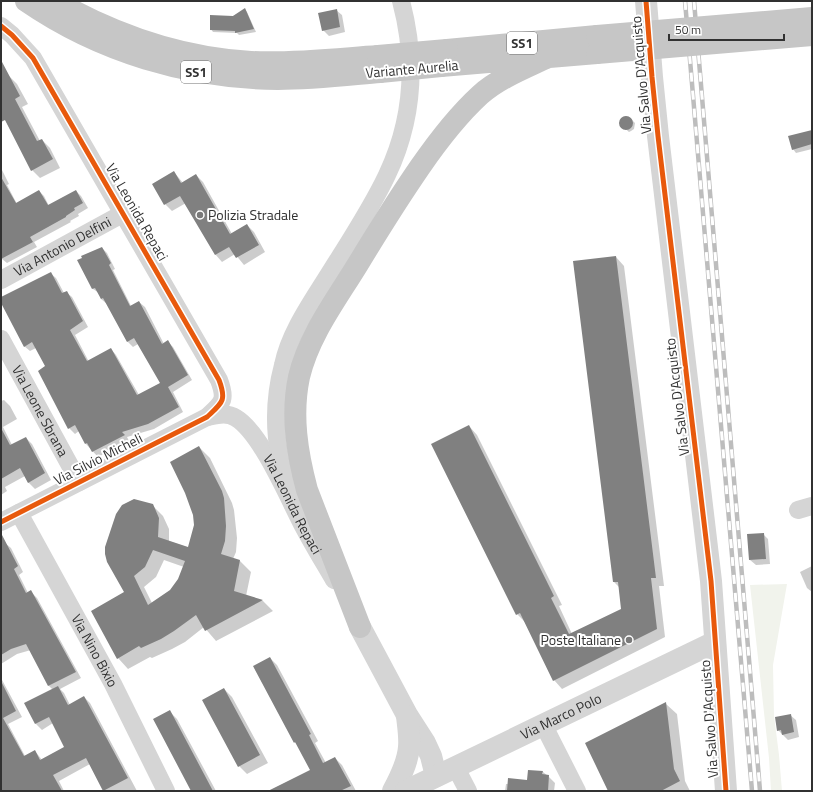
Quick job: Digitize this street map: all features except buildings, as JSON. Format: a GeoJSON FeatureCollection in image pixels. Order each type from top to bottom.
{"type":"FeatureCollection","features":[{"type":"Feature","properties":{"kind":"highway","name":"Variante Aurelia"},"geometry":{"type":"LineString","coordinates":[[26,1],[61,23],[97,41],[147,60],[192,71],[241,78],[279,79],[379,64],[597,44],[812,18]]}},
{"type":"Feature","properties":{"kind":"highway","name":"Variante Aurelia"},"geometry":{"type":"LineString","coordinates":[[55,1],[98,23],[139,40],[182,52],[222,60],[252,62],[379,64]]}},
{"type":"Feature","properties":{"kind":"highway","name":"Variante Aurelia"},"geometry":{"type":"LineString","coordinates":[[444,58],[548,57],[597,44],[812,35]]}},
{"type":"Feature","properties":{"kind":"highway"},"geometry":{"type":"LineString","coordinates":[[360,627],[307,490],[302,470],[296,440],[295,412],[302,368],[310,346],[331,306],[392,209],[445,132],[463,110],[481,94],[517,72],[548,57]]}},
{"type":"Feature","properties":{"kind":"street"},"geometry":{"type":"LineString","coordinates":[[293,505],[280,460],[277,439],[277,397],[282,365],[289,344],[300,321],[382,186],[399,143],[408,111],[411,78],[409,41],[401,1]]}},
{"type":"Feature","properties":{"kind":"street","name":"Via Salvo D'Acquisto"},"geometry":{"type":"LineString","coordinates":[[646,1],[654,99],[711,581],[726,791]]}},
{"type":"Feature","properties":{"kind":"street","name":"Via Leonida Repaci"},"geometry":{"type":"LineString","coordinates":[[1,26],[12,34],[32,58],[220,380],[223,392],[222,403],[207,417]]}},
{"type":"Feature","properties":{"kind":"street","name":"Via Antonio Delfini"},"geometry":{"type":"LineString","coordinates":[[1,280],[124,214]]}},
{"type":"Feature","properties":{"kind":"street","name":"Via Leone Sbrana"},"geometry":{"type":"LineString","coordinates":[[1,339],[6,361],[79,482]]}},
{"type":"Feature","properties":{"kind":"street","name":"Via Leonida Repaci"},"geometry":{"type":"LineString","coordinates":[[207,417],[227,414],[235,417],[248,428],[258,441],[407,715],[415,741]]}},
{"type":"Feature","properties":{"kind":"street","name":"Via Silvio Micheli"},"geometry":{"type":"LineString","coordinates":[[1,522],[207,417]]}},
{"type":"Feature","properties":{"kind":"street","name":"Via Nino Bixio"},"geometry":{"type":"LineString","coordinates":[[19,513],[113,684],[166,791]]}},
{"type":"Feature","properties":{"kind":"street","name":"Via Marco Polo"},"geometry":{"type":"LineString","coordinates":[[430,779],[715,642]]}},
{"type":"Feature","properties":{"kind":"street"},"geometry":{"type":"LineString","coordinates":[[543,724],[577,791]]}},
{"type":"Feature","properties":{"kind":"street"},"geometry":{"type":"LineString","coordinates":[[415,741],[463,755],[482,754]]}},
{"type":"Feature","properties":{"kind":"street"},"geometry":{"type":"LineString","coordinates":[[415,741],[431,756],[430,779],[468,791]]}},
{"type":"Feature","properties":{"kind":"street"},"geometry":{"type":"LineString","coordinates":[[393,791],[415,741]]}},
{"type":"Feature","properties":{"kind":"shaded area"},"geometry":{"type":"Polygon","coordinates":[[[787,584],[773,665],[774,716],[782,791],[771,791],[769,758],[750,585],[787,584]]]}},
{"type":"Feature","properties":{"kind":"railway"},"geometry":{"type":"LineString","coordinates":[[685,1],[752,791]]}},
{"type":"Feature","properties":{"kind":"railway"},"geometry":{"type":"LineString","coordinates":[[694,1],[760,791]]}},
{"type":"Feature","properties":{"kind":"cycle path"},"geometry":{"type":"LineString","coordinates":[[646,1],[658,136],[711,581],[726,791]]}},
{"type":"Feature","properties":{"kind":"cycle path"},"geometry":{"type":"LineString","coordinates":[[1,26],[12,35],[33,58],[219,380],[223,393],[222,401],[207,417],[1,522]]}},
{"type":"Feature","properties":{"kind":"place","name":"Polizia Stradale"},"geometry":{"type":"Point","coordinates":[200,215]}},
{"type":"Feature","properties":{"kind":"place","name":"Poste Italiane"},"geometry":{"type":"Point","coordinates":[629,640]}}]}
